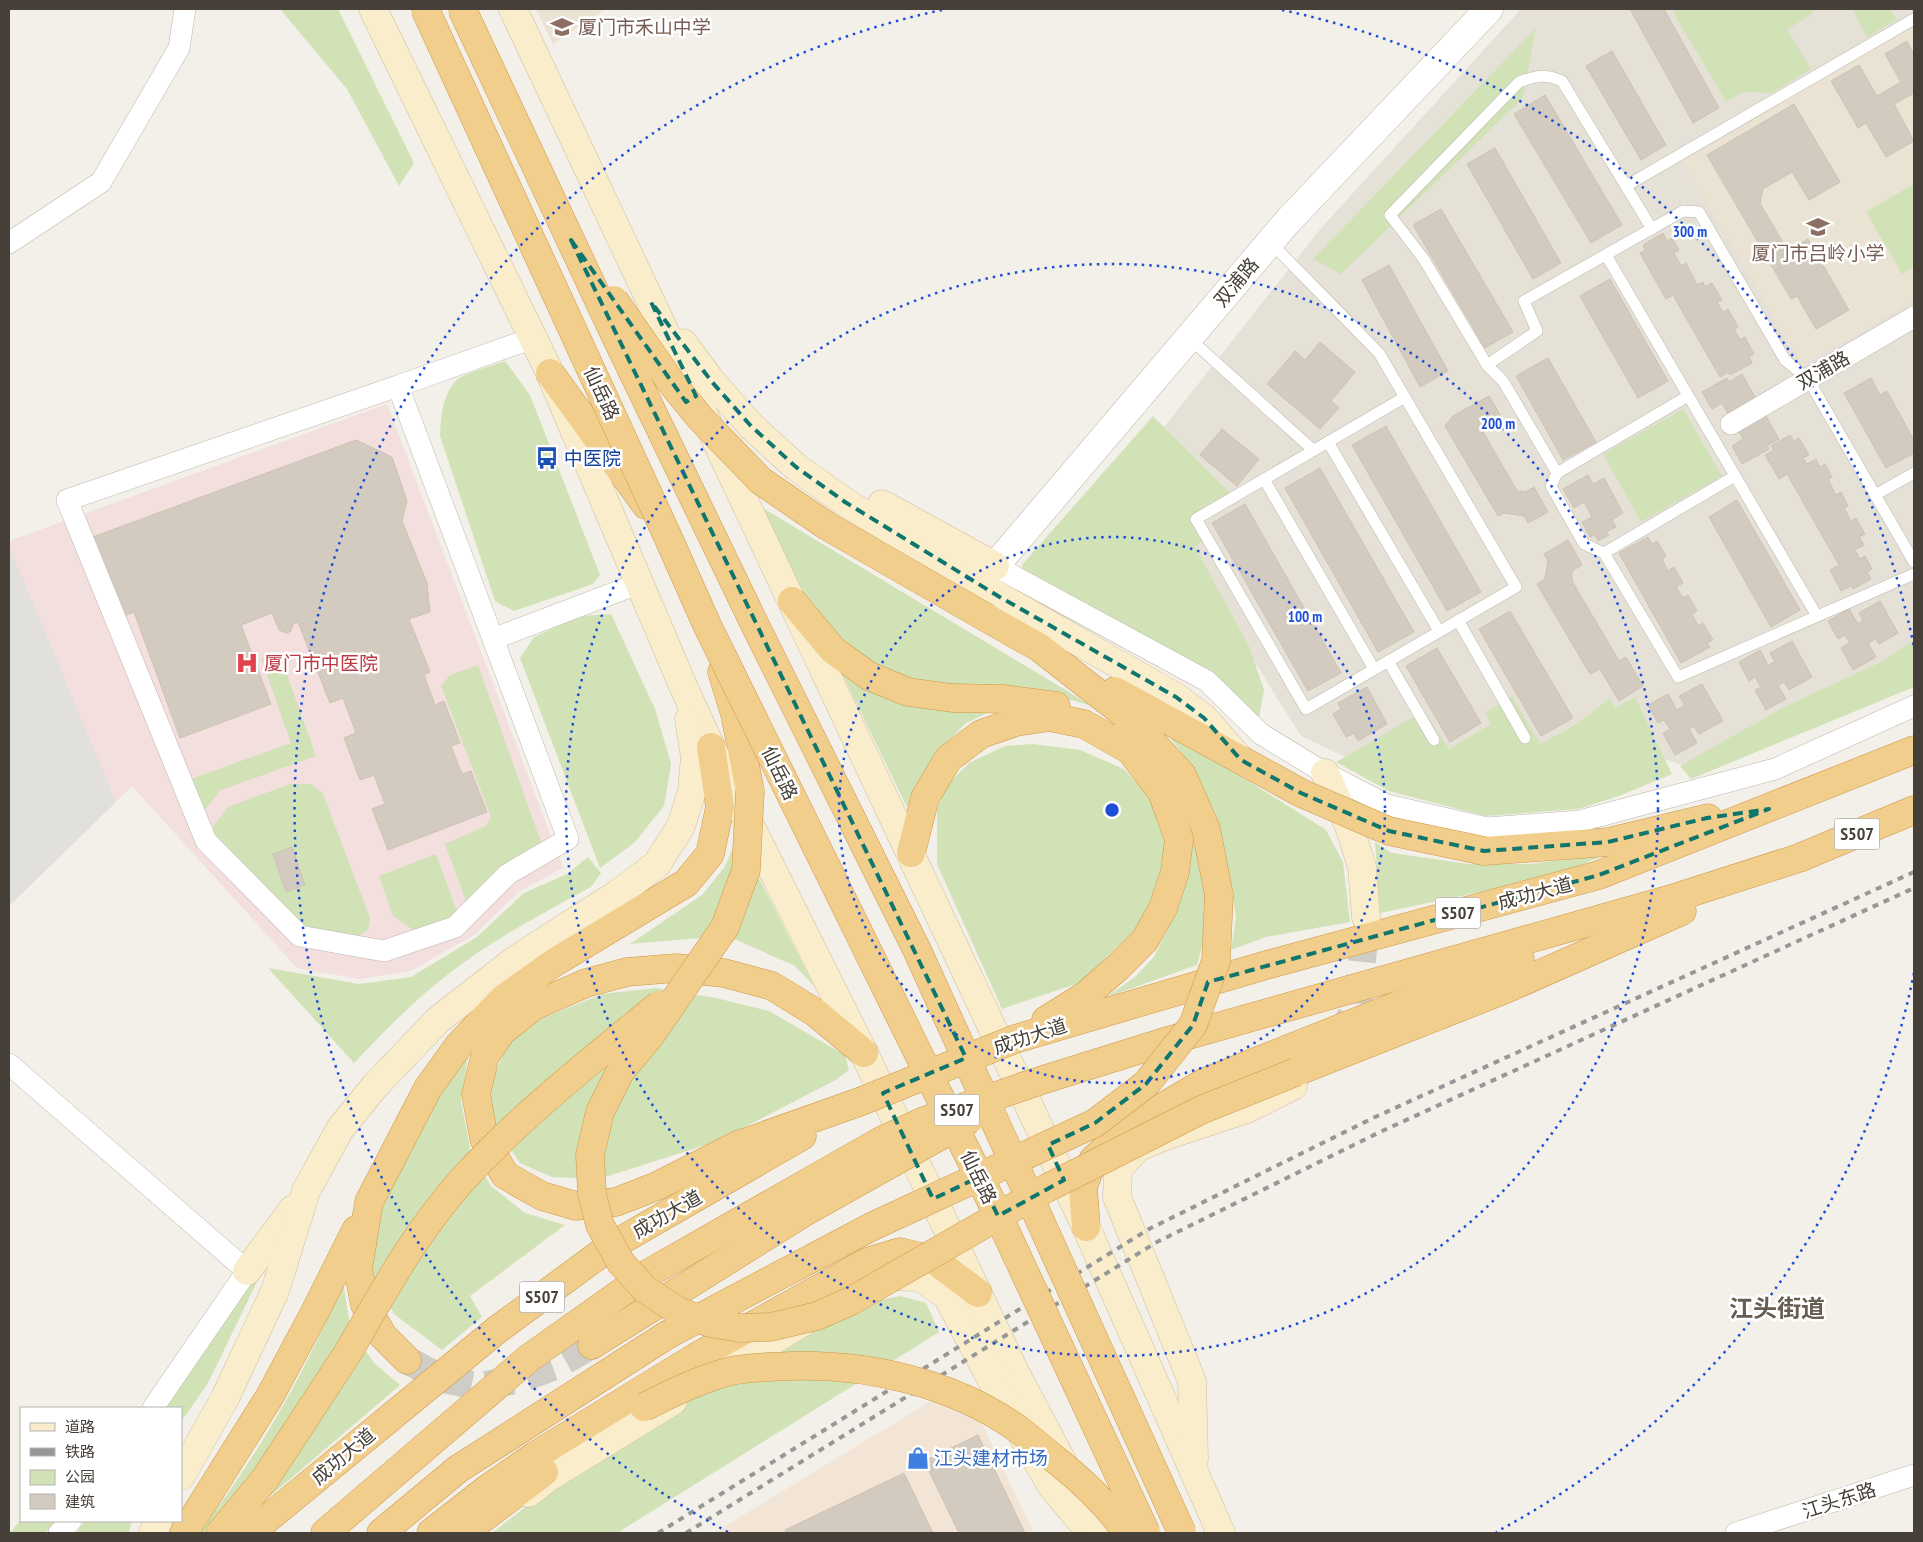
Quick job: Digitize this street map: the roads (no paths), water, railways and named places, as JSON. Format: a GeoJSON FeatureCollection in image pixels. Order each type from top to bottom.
{"type":"FeatureCollection","features":[{"type":"Feature","properties":{"kind":"highway","name":"仙岳路"},"geometry":{"type":"LineString","coordinates":[[425,9],[707,625],[996,1211],[1146,1533]]}},
{"type":"Feature","properties":{"kind":"highway","name":"仙岳路"},"geometry":{"type":"LineString","coordinates":[[462,9],[755,625],[917,950],[1182,1533]]}},
{"type":"Feature","properties":{"kind":"highway"},"geometry":{"type":"LineString","coordinates":[[571,240],[700,420],[761,481],[827,526],[1040,648],[1301,793],[1389,831],[1484,851],[1608,842],[1707,818],[1769,809]]}},
{"type":"Feature","properties":{"kind":"highway"},"geometry":{"type":"LineString","coordinates":[[550,373],[667,535]]}},
{"type":"Feature","properties":{"kind":"highway"},"geometry":{"type":"LineString","coordinates":[[792,601],[833,650],[869,676],[908,692],[952,698],[1004,700],[1063,707],[1107,720],[1137,736],[1182,775]]}},
{"type":"Feature","properties":{"kind":"highway"},"geometry":{"type":"LineString","coordinates":[[707,625],[734,714],[750,790],[746,870],[725,927],[650,1036],[620,1072],[600,1112],[590,1155],[592,1194],[600,1226],[621,1263],[646,1290],[678,1311],[710,1323],[740,1328],[772,1327],[817,1316],[852,1301],[1047,1188],[1201,1110],[1294,1079],[1506,989],[1799,858]]}},
{"type":"Feature","properties":{"kind":"highway"},"geometry":{"type":"LineString","coordinates":[[380,1533],[458,1468],[667,1335],[871,1227],[1095,1123],[1146,1084],[1192,1025],[1216,961],[1219,894],[1206,829],[1182,775],[1132,720],[1040,648]]}},
{"type":"Feature","properties":{"kind":"highway"},"geometry":{"type":"LineString","coordinates":[[911,853],[925,798],[948,759],[981,734],[1016,722],[1050,717],[1084,724],[1130,750],[1162,792],[1179,839],[1175,872],[1163,908],[1145,940],[1086,995],[1015,1039]]}},
{"type":"Feature","properties":{"kind":"highway"},"geometry":{"type":"LineString","coordinates":[[184,1533],[270,1396],[316,1310],[428,1088],[459,1045],[503,999],[555,962],[686,883],[710,854],[720,807],[711,747]]}},
{"type":"Feature","properties":{"kind":"highway","name":"成功大道"},"geometry":{"type":"LineString","coordinates":[[250,1533],[498,1329],[608,1248],[862,1101],[1015,1039],[1270,964],[1599,875],[1907,753]]}},
{"type":"Feature","properties":{"kind":"highway","name":"S507"},"geometry":{"type":"LineString","coordinates":[[325,1533],[529,1358],[649,1273],[884,1153],[924,1121],[1036,1082],[1164,1042],[1671,899],[1799,858],[1914,810]]}},
{"type":"Feature","properties":{"kind":"highway"},"geometry":{"type":"LineString","coordinates":[[1086,1227],[1083,1187],[1093,1160],[1128,1128],[1205,1082],[1671,899]]}},
{"type":"Feature","properties":{"kind":"highway"},"geometry":{"type":"LineString","coordinates":[[862,1101],[738,1145],[657,1186],[616,1202],[576,1206],[542,1196],[505,1175],[484,1139],[476,1094],[485,1056],[502,1031],[534,1006],[586,983],[627,972],[676,968],[724,973],[772,986],[816,1013],[864,1053]]}},
{"type":"Feature","properties":{"kind":"highway"},"geometry":{"type":"LineString","coordinates":[[220,1533],[265,1480],[349,1351],[390,1280],[424,1228],[463,1179],[516,1126],[690,980]]}},
{"type":"Feature","properties":{"kind":"highway"},"geometry":{"type":"LineString","coordinates":[[592,1345],[808,1210],[884,1153]]}},
{"type":"Feature","properties":{"kind":"highway"},"geometry":{"type":"LineString","coordinates":[[369,1202],[358,1269],[365,1304],[383,1336],[407,1360]]}},
{"type":"Feature","properties":{"kind":"highway"},"geometry":{"type":"LineString","coordinates":[[431,1533],[487,1489],[545,1450],[696,1357],[867,1262],[900,1252],[934,1260],[978,1293]]}},
{"type":"Feature","properties":{"kind":"highway"},"geometry":{"type":"LineString","coordinates":[[463,1533],[532,1480],[585,1443],[644,1407],[689,1384],[732,1371],[770,1367],[809,1366],[862,1369],[900,1377],[940,1390],[980,1407],[1017,1429],[1069,1470],[1116,1516],[1127,1533]]}},
{"type":"Feature","properties":{"kind":"main road"},"geometry":{"type":"LineString","coordinates":[[373,9],[550,373],[711,747],[864,1053],[1019,1379],[1100,1533]]}},
{"type":"Feature","properties":{"kind":"main road"},"geometry":{"type":"LineString","coordinates":[[513,9],[1086,1227],[1221,1533]]}},
{"type":"Feature","properties":{"kind":"main road"},"geometry":{"type":"LineString","coordinates":[[651,302],[719,389],[751,426],[796,467],[845,502],[998,596],[1176,697],[1204,718],[1241,760]]}},
{"type":"Feature","properties":{"kind":"main road"},"geometry":{"type":"LineString","coordinates":[[796,467],[852,488],[995,566]]}},
{"type":"Feature","properties":{"kind":"main road"},"geometry":{"type":"LineString","coordinates":[[247,1270],[306,1191],[340,1129],[375,1086],[438,1020],[515,960],[619,893],[657,864],[681,826],[692,791],[695,757],[684,688]]}},
{"type":"Feature","properties":{"kind":"main road"},"geometry":{"type":"LineString","coordinates":[[1325,773],[1349,826],[1362,867],[1366,917]]}},
{"type":"Feature","properties":{"kind":"main road"},"geometry":{"type":"LineString","coordinates":[[1195,1473],[1192,1381],[1117,1197],[1118,1169],[1138,1148],[1165,1136],[1247,1108],[1294,1079]]}},
{"type":"Feature","properties":{"kind":"main road"},"geometry":{"type":"LineString","coordinates":[[182,1474],[225,1398],[275,1291],[306,1191]]}},
{"type":"Feature","properties":{"kind":"main road"},"geometry":{"type":"LineString","coordinates":[[475,1533],[550,1478],[877,1276],[920,1277],[948,1296],[1006,1407],[1051,1485],[1091,1533]]}},
{"type":"Feature","properties":{"kind":"street"},"geometry":{"type":"LineString","coordinates":[[9,243],[101,182],[179,48],[185,9]]}},
{"type":"Feature","properties":{"kind":"street","name":"双浦路"},"geometry":{"type":"LineString","coordinates":[[995,566],[1270,242],[1490,9]]}},
{"type":"Feature","properties":{"kind":"street","name":"双浦路"},"geometry":{"type":"LineString","coordinates":[[1731,424],[1914,317]]}},
{"type":"Feature","properties":{"kind":"street"},"geometry":{"type":"LineString","coordinates":[[398,386],[568,839],[508,874],[455,927],[384,951],[300,936],[206,841],[68,500],[533,338]]}},
{"type":"Feature","properties":{"kind":"street"},"geometry":{"type":"LineString","coordinates":[[995,566],[1207,681],[1261,734],[1325,773],[1386,805],[1487,828],[1580,821],[1775,769],[1914,706]]}},
{"type":"Feature","properties":{"kind":"street"},"geometry":{"type":"LineString","coordinates":[[493,639],[640,583]]}},
{"type":"Feature","properties":{"kind":"street"},"geometry":{"type":"LineString","coordinates":[[9,1064],[247,1270],[154,1407]]}},
{"type":"Feature","properties":{"kind":"street","name":"江头东路"},"geometry":{"type":"LineString","coordinates":[[1736,1533],[1914,1475]]}},
{"type":"Feature","properties":{"kind":"street"},"geometry":{"type":"LineString","coordinates":[[59,1533],[70,1522]]}},
{"type":"Feature","properties":{"kind":"lane"},"geometry":{"type":"LineString","coordinates":[[1626,186],[1914,19]]}},
{"type":"Feature","properties":{"kind":"lane"},"geometry":{"type":"LineString","coordinates":[[1558,473],[1504,381],[1487,365],[1423,258],[1390,215],[1519,82],[1538,76],[1550,75],[1562,80],[1652,228]]}},
{"type":"Feature","properties":{"kind":"lane"},"geometry":{"type":"LineString","coordinates":[[1487,365],[1537,331],[1524,301],[1683,211],[1699,212],[1785,360],[1808,379],[1914,562]]}},
{"type":"Feature","properties":{"kind":"lane"},"geometry":{"type":"LineString","coordinates":[[1270,242],[1379,353],[1406,397],[1516,587],[1306,708],[1196,519],[1406,397]]}},
{"type":"Feature","properties":{"kind":"lane"},"geometry":{"type":"LineString","coordinates":[[1606,255],[1817,616]]}},
{"type":"Feature","properties":{"kind":"lane"},"geometry":{"type":"LineString","coordinates":[[1189,338],[1314,450]]}},
{"type":"Feature","properties":{"kind":"lane"},"geometry":{"type":"LineString","coordinates":[[1688,396],[1558,473],[1551,486],[1584,544],[1604,553],[1678,677],[1914,574]]}},
{"type":"Feature","properties":{"kind":"lane"},"geometry":{"type":"LineString","coordinates":[[1328,442],[1439,631]]}},
{"type":"Feature","properties":{"kind":"lane"},"geometry":{"type":"LineString","coordinates":[[1875,495],[1914,473]]}},
{"type":"Feature","properties":{"kind":"lane"},"geometry":{"type":"LineString","coordinates":[[1604,553],[1735,476]]}},
{"type":"Feature","properties":{"kind":"lane"},"geometry":{"type":"LineString","coordinates":[[1264,479],[1374,669]]}},
{"type":"Feature","properties":{"kind":"lane"},"geometry":{"type":"LineString","coordinates":[[1458,620],[1525,738]]}},
{"type":"Feature","properties":{"kind":"lane"},"geometry":{"type":"LineString","coordinates":[[1388,661],[1434,740]]}},
{"type":"Feature","properties":{"kind":"tunnel"},"geometry":{"type":"LineString","coordinates":[[1337,1040],[1358,1004],[1366,917]]}},
{"type":"Feature","properties":{"kind":"tunnel"},"geometry":{"type":"LineString","coordinates":[[407,1360],[443,1379],[477,1386],[517,1380],[555,1366],[592,1345]]}},
{"type":"Feature","properties":{"kind":"railway"},"geometry":{"type":"LineString","coordinates":[[658,1533],[1149,1229],[1373,1118],[1914,872]]}},
{"type":"Feature","properties":{"kind":"railway"},"geometry":{"type":"LineString","coordinates":[[686,1533],[1157,1242],[1380,1132],[1914,888]]}},
{"type":"Feature","properties":{"kind":"place","name":"厦门市禾山中学"},"geometry":{"type":"Point","coordinates":[562,27]}},
{"type":"Feature","properties":{"kind":"place","name":"厦门市吕岭小学"},"geometry":{"type":"Point","coordinates":[1818,227]}},
{"type":"Feature","properties":{"kind":"place","name":"中医院"},"geometry":{"type":"Point","coordinates":[547,458]}},
{"type":"Feature","properties":{"kind":"place","name":"厦门市中医院"},"geometry":{"type":"Point","coordinates":[247,663]}},
{"type":"Feature","properties":{"kind":"place","name":"江头建材市场"},"geometry":{"type":"Point","coordinates":[918,1458]}},
{"type":"Feature","properties":{"kind":"district","name":"江头街道"},"geometry":{"type":"Point","coordinates":[1777,1309]}}]}
